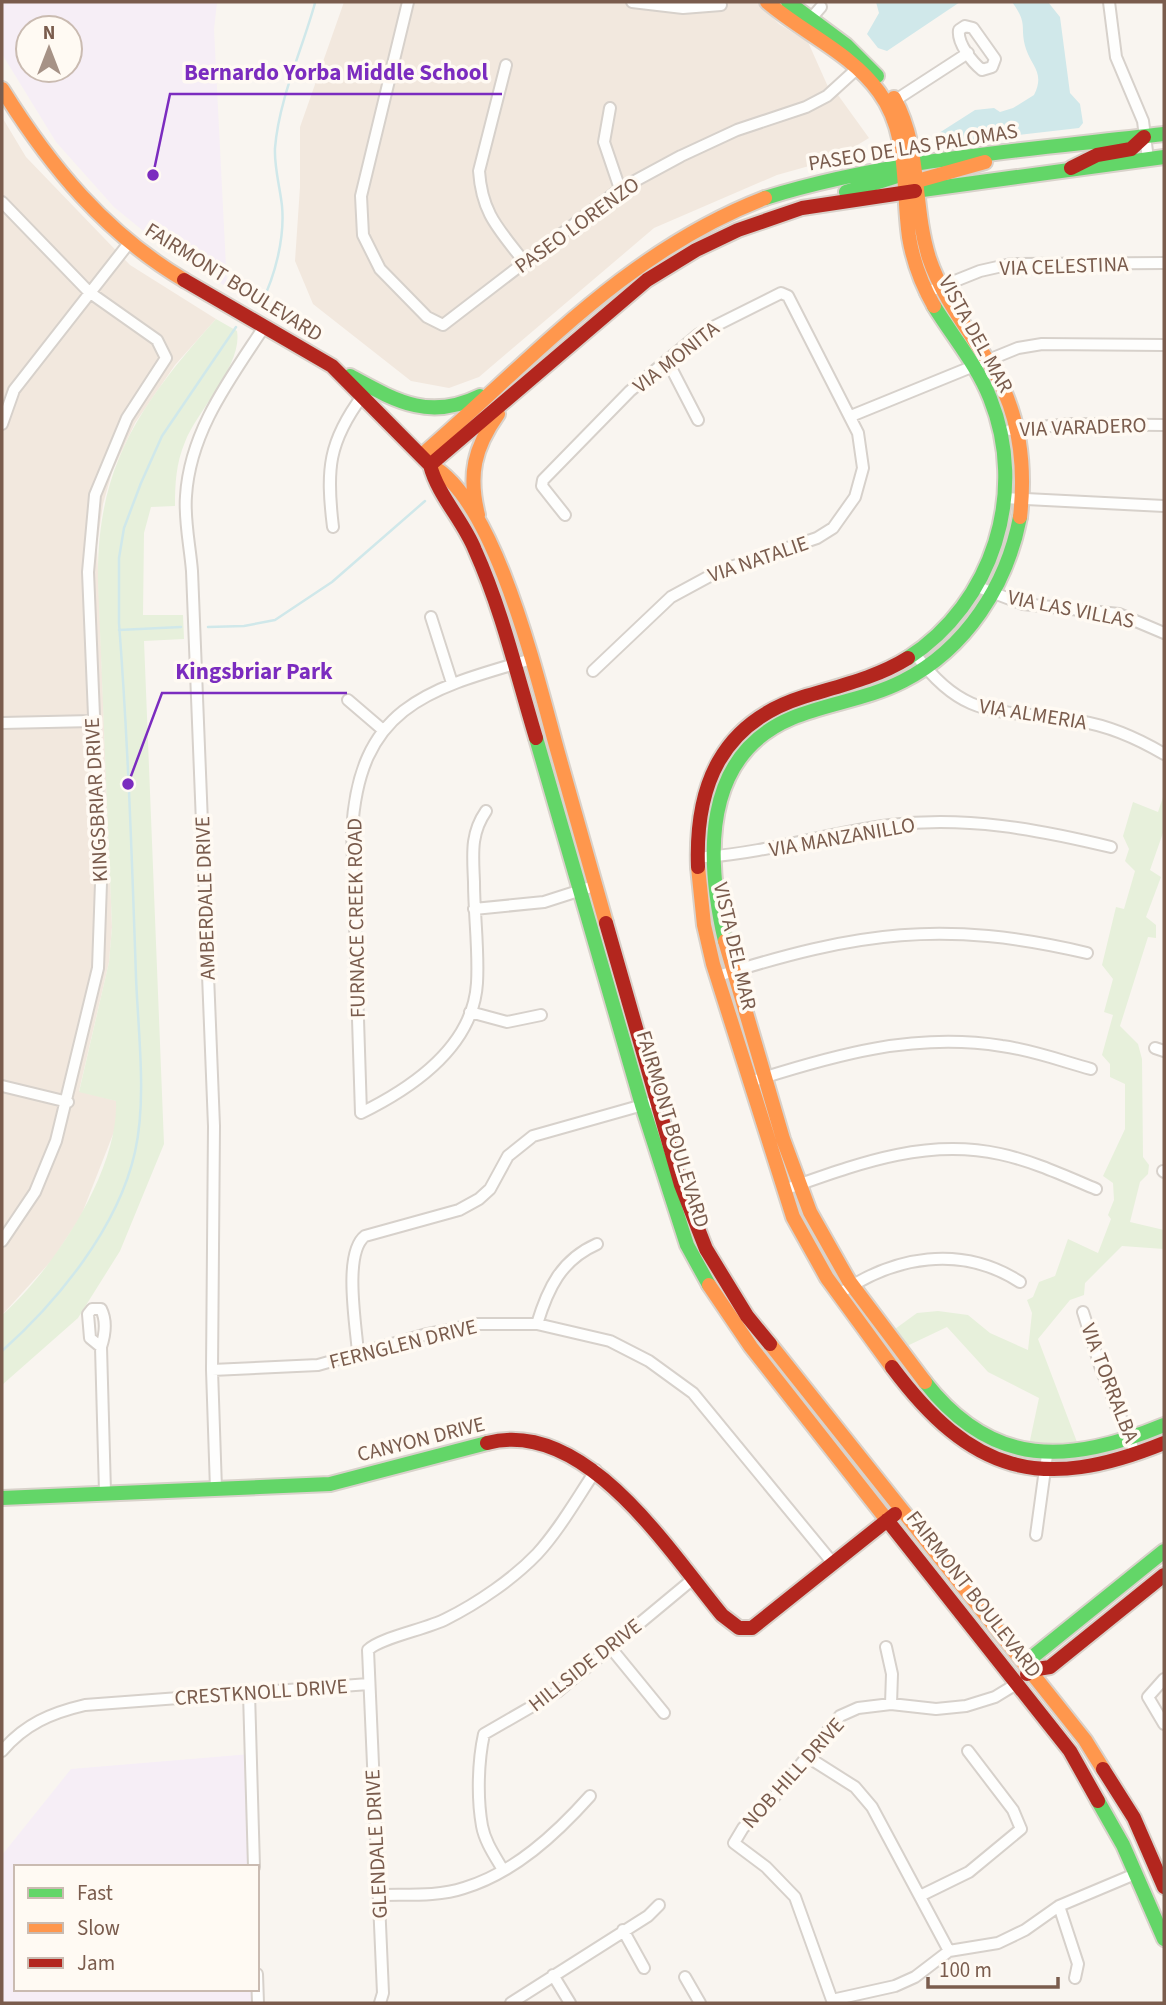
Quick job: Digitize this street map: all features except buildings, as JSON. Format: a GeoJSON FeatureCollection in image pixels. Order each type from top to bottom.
{"type":"FeatureCollection","features":[{"type":"Feature","properties":{"kind":"street","name":"PASEO LORENZO"},"geometry":{"type":"LineString","coordinates":[[408,2],[361,196],[363,235],[380,270],[427,317],[443,325],[620,190],[681,156],[737,130],[806,107],[827,96],[862,65]]}},
{"type":"Feature","properties":{"kind":"street"},"geometry":{"type":"LineString","coordinates":[[632,2],[683,8],[720,5]]}},
{"type":"Feature","properties":{"kind":"street"},"geometry":{"type":"LineString","coordinates":[[767,2],[862,65],[892,102],[910,177]]}},
{"type":"Feature","properties":{"kind":"street"},"geometry":{"type":"LineString","coordinates":[[788,2],[805,26]]}},
{"type":"Feature","properties":{"kind":"street"},"geometry":{"type":"LineString","coordinates":[[1109,2],[1117,63],[1134,96],[1148,159]]}},
{"type":"Feature","properties":{"kind":"street"},"geometry":{"type":"LineString","coordinates":[[805,26],[821,3]]}},
{"type":"Feature","properties":{"kind":"street"},"geometry":{"type":"LineString","coordinates":[[994,64],[995,59],[973,28],[965,26],[959,30],[958,37],[982,70],[994,64],[1004,56]]}},
{"type":"Feature","properties":{"kind":"street"},"geometry":{"type":"LineString","coordinates":[[892,102],[968,53]]}},
{"type":"Feature","properties":{"kind":"street"},"geometry":{"type":"LineString","coordinates":[[506,65],[479,171],[480,187],[487,214],[525,263]]}},
{"type":"Feature","properties":{"kind":"street","name":"FAIRMONT BOULEVARD"},"geometry":{"type":"LineString","coordinates":[[2,89],[30,134],[71,187],[129,243],[168,270],[332,366],[426,460],[446,473],[481,524],[507,582],[533,659],[657,1101],[696,1226],[723,1280],[747,1316],[1091,1783],[1164,1939]]}},
{"type":"Feature","properties":{"kind":"street"},"geometry":{"type":"LineString","coordinates":[[610,108],[604,142],[620,190]]}},
{"type":"Feature","properties":{"kind":"street","name":"PASEO DE LAS PALOMAS"},"geometry":{"type":"LineString","coordinates":[[426,460],[535,376],[627,295],[685,256],[770,218],[910,177],[974,166],[997,154],[1164,134]]}},
{"type":"Feature","properties":{"kind":"street"},"geometry":{"type":"LineString","coordinates":[[1060,173],[1092,157],[1131,149],[1145,136]]}},
{"type":"Feature","properties":{"kind":"street"},"geometry":{"type":"LineString","coordinates":[[1060,173],[1164,157]]}},
{"type":"Feature","properties":{"kind":"street","name":"PASEO DE LAS PALOMAS"},"geometry":{"type":"LineString","coordinates":[[426,460],[510,376],[610,287],[682,236],[749,204],[795,187],[910,177],[1060,173]]}},
{"type":"Feature","properties":{"kind":"street","name":"VISTA DEL MAR"},"geometry":{"type":"LineString","coordinates":[[910,177],[924,239],[940,287],[1001,382],[1016,429],[1021,456],[1022,499],[1013,546],[993,594],[962,636],[925,667],[882,690],[786,718],[758,737],[740,755],[729,774],[717,817],[713,857],[718,905],[765,1077],[798,1184],[823,1239],[852,1285],[936,1396],[963,1422],[995,1441],[1047,1455],[1095,1451],[1164,1425]]}},
{"type":"Feature","properties":{"kind":"street","name":"VISTA DEL MAR"},"geometry":{"type":"LineString","coordinates":[[910,177],[910,243],[925,293],[942,323],[973,365],[1001,431],[1006,498],[997,543],[978,586],[954,618],[916,655],[867,678],[776,705],[744,725],[716,763],[708,785],[697,858],[702,913],[718,976],[783,1190],[803,1237],[839,1294],[916,1399],[940,1425],[987,1455],[1045,1471],[1088,1470],[1164,1443]]}},
{"type":"Feature","properties":{"kind":"street"},"geometry":{"type":"LineString","coordinates":[[2,201],[6,217],[89,292]]}},
{"type":"Feature","properties":{"kind":"street"},"geometry":{"type":"LineString","coordinates":[[2,424],[14,390],[129,243]]}},
{"type":"Feature","properties":{"kind":"street","name":"VIA CELESTINA"},"geometry":{"type":"LineString","coordinates":[[925,293],[980,271],[1012,264],[1164,263]]}},
{"type":"Feature","properties":{"kind":"street","name":"KINGSBRIAR DRIVE"},"geometry":{"type":"LineString","coordinates":[[2,1241],[35,1192],[68,1102],[98,968],[100,883],[88,572],[95,495],[127,418],[166,358],[158,340],[89,292]]}},
{"type":"Feature","properties":{"kind":"street","name":"VIA MONITA"},"geometry":{"type":"LineString","coordinates":[[565,515],[542,486],[542,480],[603,418],[667,360],[716,324],[781,293],[788,296],[851,416]]}},
{"type":"Feature","properties":{"kind":"street","name":"AMBERDALE DRIVE"},"geometry":{"type":"LineString","coordinates":[[216,1489],[212,1370],[214,1126],[193,598],[186,496],[193,450],[213,405],[264,327]]}},
{"type":"Feature","properties":{"kind":"street"},"geometry":{"type":"LineString","coordinates":[[851,416],[1017,348],[1042,344],[1164,345]]}},
{"type":"Feature","properties":{"kind":"street"},"geometry":{"type":"LineString","coordinates":[[667,360],[698,420]]}},
{"type":"Feature","properties":{"kind":"street"},"geometry":{"type":"LineString","coordinates":[[332,366],[394,400],[416,409],[432,410],[468,403],[510,376]]}},
{"type":"Feature","properties":{"kind":"street"},"geometry":{"type":"LineString","coordinates":[[481,524],[471,479],[475,450],[501,410],[535,376]]}},
{"type":"Feature","properties":{"kind":"street"},"geometry":{"type":"LineString","coordinates":[[2,385],[14,390]]}},
{"type":"Feature","properties":{"kind":"street"},"geometry":{"type":"LineString","coordinates":[[333,527],[330,506],[335,438],[363,396]]}},
{"type":"Feature","properties":{"kind":"street","name":"VIA NATALIE"},"geometry":{"type":"LineString","coordinates":[[593,671],[652,612],[696,581],[750,559],[799,546],[832,528],[855,497],[863,468],[859,437],[851,416]]}},
{"type":"Feature","properties":{"kind":"street","name":"VIA VARADERO"},"geometry":{"type":"LineString","coordinates":[[1001,431],[1070,424],[1164,425]]}},
{"type":"Feature","properties":{"kind":"street","name":"FAIRMONT BOULEVARD"},"geometry":{"type":"LineString","coordinates":[[426,460],[434,480],[462,523],[485,572],[515,664],[673,1208],[703,1276],[751,1348],[1031,1670],[1109,1775],[1134,1818],[1164,1887]]}},
{"type":"Feature","properties":{"kind":"street"},"geometry":{"type":"LineString","coordinates":[[1006,498],[1164,506]]}},
{"type":"Feature","properties":{"kind":"street","name":"VIA LAS VILLAS"},"geometry":{"type":"LineString","coordinates":[[978,586],[993,594],[1040,607],[1119,614],[1164,633]]}},
{"type":"Feature","properties":{"kind":"street"},"geometry":{"type":"LineString","coordinates":[[430,617],[452,682]]}},
{"type":"Feature","properties":{"kind":"street","name":"VIA ALMERIA"},"geometry":{"type":"LineString","coordinates":[[916,655],[943,688],[968,704],[1004,713],[1101,726],[1164,754]]}},
{"type":"Feature","properties":{"kind":"street","name":"FURNACE CREEK ROAD"},"geometry":{"type":"LineString","coordinates":[[470,1012],[459,1035],[436,1063],[400,1094],[362,1113],[352,831],[354,799],[362,770],[383,730],[424,696],[452,682],[533,659]]}},
{"type":"Feature","properties":{"kind":"street"},"geometry":{"type":"LineString","coordinates":[[348,700],[383,730]]}},
{"type":"Feature","properties":{"kind":"street"},"geometry":{"type":"LineString","coordinates":[[2,723],[93,721]]}},
{"type":"Feature","properties":{"kind":"street"},"geometry":{"type":"LineString","coordinates":[[486,811],[473,840],[477,983],[470,1012],[507,1022],[541,1015]]}},
{"type":"Feature","properties":{"kind":"street","name":"VIA MANZANILLO"},"geometry":{"type":"LineString","coordinates":[[697,858],[887,825],[951,821],[1048,831],[1111,847]]}},
{"type":"Feature","properties":{"kind":"street"},"geometry":{"type":"LineString","coordinates":[[474,909],[544,902],[597,885]]}},
{"type":"Feature","properties":{"kind":"street"},"geometry":{"type":"LineString","coordinates":[[718,976],[844,942],[915,932],[1013,938],[1087,954]]}},
{"type":"Feature","properties":{"kind":"street"},"geometry":{"type":"LineString","coordinates":[[750,1082],[861,1050],[924,1041],[1002,1046],[1091,1069]]}},
{"type":"Feature","properties":{"kind":"street"},"geometry":{"type":"LineString","coordinates":[[2,1086],[68,1102]]}},
{"type":"Feature","properties":{"kind":"street"},"geometry":{"type":"LineString","coordinates":[[358,1353],[353,1264],[357,1242],[365,1236],[459,1210],[480,1199],[490,1189],[508,1156],[533,1136],[657,1101]]}},
{"type":"Feature","properties":{"kind":"street"},"geometry":{"type":"LineString","coordinates":[[783,1190],[885,1156],[943,1149],[999,1153],[1096,1189]]}},
{"type":"Feature","properties":{"kind":"street"},"geometry":{"type":"LineString","coordinates":[[537,1324],[547,1293],[560,1270],[582,1251],[597,1244]]}},
{"type":"Feature","properties":{"kind":"street"},"geometry":{"type":"LineString","coordinates":[[839,1294],[892,1266],[939,1258],[978,1261],[1020,1282]]}},
{"type":"Feature","properties":{"kind":"street","name":"VIA TORRALBA"},"geometry":{"type":"LineString","coordinates":[[1083,1312],[1101,1369],[1136,1455]]}},
{"type":"Feature","properties":{"kind":"street","name":"FERNGLEN DRIVE"},"geometry":{"type":"LineString","coordinates":[[212,1370],[318,1365],[477,1324],[537,1324],[610,1341],[649,1361],[693,1393],[832,1562]]}},
{"type":"Feature","properties":{"kind":"street"},"geometry":{"type":"LineString","coordinates":[[101,1347],[105,1492]]}},
{"type":"Feature","properties":{"kind":"street","name":"CANYON DRIVE"},"geometry":{"type":"LineString","coordinates":[[2,1498],[330,1484],[494,1441],[527,1442],[575,1456],[596,1471],[630,1502],[722,1615],[733,1626],[743,1630],[752,1628],[894,1514]]}},
{"type":"Feature","properties":{"kind":"street"},"geometry":{"type":"LineString","coordinates":[[1036,1535],[1047,1455]]}},
{"type":"Feature","properties":{"kind":"street","name":"CRESTKNOLL DRIVE"},"geometry":{"type":"LineString","coordinates":[[2,1751],[30,1724],[75,1707],[369,1684],[368,1650],[375,1642],[420,1631],[449,1618],[522,1569],[540,1551],[596,1471]]}},
{"type":"Feature","properties":{"kind":"street"},"geometry":{"type":"LineString","coordinates":[[1031,1670],[1030,1659],[1164,1551]]}},
{"type":"Feature","properties":{"kind":"street"},"geometry":{"type":"LineString","coordinates":[[1018,1683],[1031,1670],[1050,1667],[1164,1575]]}},
{"type":"Feature","properties":{"kind":"street","name":"HILLSIDE DRIVE"},"geometry":{"type":"LineString","coordinates":[[503,1870],[488,1846],[482,1826],[481,1769],[484,1734],[557,1692],[693,1579]]}},
{"type":"Feature","properties":{"kind":"street"},"geometry":{"type":"LineString","coordinates":[[610,1647],[664,1713]]}},
{"type":"Feature","properties":{"kind":"street"},"geometry":{"type":"LineString","coordinates":[[886,1647],[892,1674],[891,1704]]}},
{"type":"Feature","properties":{"kind":"street"},"geometry":{"type":"LineString","coordinates":[[1164,1679],[1148,1697],[1164,1724]]}},
{"type":"Feature","properties":{"kind":"street","name":"NOB HILL DRIVE"},"geometry":{"type":"LineString","coordinates":[[949,1951],[915,1977],[895,1986],[832,2000],[795,1897],[766,1867],[734,1843],[743,1828],[775,1796],[841,1716],[858,1708],[891,1704],[936,1709],[966,1706],[995,1697],[1018,1683]]}},
{"type":"Feature","properties":{"kind":"street","name":"GLENDALE DRIVE"},"geometry":{"type":"LineString","coordinates":[[369,1684],[383,1993],[380,2003]]}},
{"type":"Feature","properties":{"kind":"street"},"geometry":{"type":"LineString","coordinates":[[248,1693],[254,1865]]}},
{"type":"Feature","properties":{"kind":"street"},"geometry":{"type":"LineString","coordinates":[[920,1896],[969,1872],[1021,1829],[1013,1810],[968,1751]]}},
{"type":"Feature","properties":{"kind":"street"},"geometry":{"type":"LineString","coordinates":[[806,1756],[855,1787],[872,1807],[949,1951],[998,1942],[1025,1930],[1059,1906],[1135,1874],[1145,1877],[1164,1893]]}},
{"type":"Feature","properties":{"kind":"street"},"geometry":{"type":"LineString","coordinates":[[378,1895],[464,1889],[503,1870],[540,1845],[590,1796]]}},
{"type":"Feature","properties":{"kind":"street"},"geometry":{"type":"LineString","coordinates":[[511,2003],[648,1916],[659,1905]]}},
{"type":"Feature","properties":{"kind":"street"},"geometry":{"type":"LineString","coordinates":[[1059,1906],[1078,1964],[1075,1978]]}},
{"type":"Feature","properties":{"kind":"street"},"geometry":{"type":"LineString","coordinates":[[623,1930],[644,1968]]}},
{"type":"Feature","properties":{"kind":"street"},"geometry":{"type":"LineString","coordinates":[[553,1975],[570,2003]]}},
{"type":"Feature","properties":{"kind":"street"},"geometry":{"type":"LineString","coordinates":[[685,1977],[700,2003]]}},
{"type":"Feature","properties":{"kind":"shaded area"},"geometry":{"type":"Polygon","coordinates":[[[2,2],[217,2],[214,29],[227,287],[169,252],[114,207],[56,142],[20,84],[84,84],[84,14],[14,14],[14,74],[2,54],[2,2]]]}},
{"type":"Feature","properties":{"kind":"shaded area"},"geometry":{"type":"Polygon","coordinates":[[[344,2],[757,2],[779,24],[808,42],[833,98],[838,95],[869,138],[834,159],[777,175],[654,228],[479,377],[449,388],[411,381],[313,304],[295,261],[300,187],[300,127],[344,2]]]}},
{"type":"Feature","properties":{"kind":"shaded area"},"geometry":{"type":"Polygon","coordinates":[[[2,117],[26,157],[130,265],[216,319],[175,365],[135,423],[112,472],[103,504],[97,546],[112,927],[109,962],[79,1091],[117,1101],[117,1124],[81,1216],[53,1259],[2,1315],[2,117]]]}},
{"type":"Feature","properties":{"kind":"shaded area"},"geometry":{"type":"Polygon","coordinates":[[[251,1754],[254,1865],[14,1865],[14,1991],[257,1991],[258,2003],[2,2003],[2,1855],[71,1769],[251,1754]]]}},
{"type":"Feature","properties":{"kind":"green space"},"geometry":{"type":"Polygon","coordinates":[[[216,319],[237,331],[233,358],[185,442],[177,474],[175,506],[151,507],[144,533],[143,615],[183,615],[184,639],[144,641],[164,1144],[120,1251],[78,1318],[2,1385],[2,1315],[42,1272],[79,1217],[107,1158],[114,1128],[116,1101],[79,1092],[109,962],[112,927],[98,582],[99,541],[105,503],[128,438],[145,408],[216,319]]]}},
{"type":"Feature","properties":{"kind":"green space"},"geometry":{"type":"Polygon","coordinates":[[[1164,794],[1164,830],[1150,870],[1161,877],[1146,917],[1156,925],[1156,938],[1148,937],[1120,1026],[1138,1044],[1142,1059],[1143,1157],[1149,1165],[1148,1174],[1140,1182],[1130,1222],[1164,1230],[1164,1249],[1122,1246],[1085,1283],[1084,1295],[1070,1300],[1038,1339],[1080,1450],[1029,1445],[1039,1398],[988,1372],[947,1327],[907,1346],[895,1329],[917,1313],[938,1311],[968,1315],[990,1333],[1028,1350],[1032,1313],[1027,1300],[1033,1297],[1039,1282],[1055,1276],[1068,1239],[1098,1253],[1111,1219],[1108,1215],[1114,1200],[1113,1183],[1103,1176],[1125,1129],[1125,1084],[1110,1077],[1110,1064],[1102,1055],[1113,1015],[1104,1012],[1113,979],[1102,965],[1116,907],[1124,909],[1135,871],[1125,861],[1129,849],[1123,836],[1133,802],[1158,812],[1164,794]]]}},
{"type":"Feature","properties":{"kind":"water"},"geometry":{"type":"Polygon","coordinates":[[[876,2],[960,2],[887,51],[878,48],[867,34],[879,13],[876,2]]]}},
{"type":"Feature","properties":{"kind":"water"},"geometry":{"type":"Polygon","coordinates":[[[1012,2],[1048,2],[1060,17],[1070,93],[1080,104],[1083,123],[1079,128],[942,144],[938,138],[939,133],[975,110],[994,108],[1000,112],[1013,108],[1034,95],[1038,76],[1026,49],[1022,21],[1012,2]]]}},
{"type":"Feature","properties":{"kind":"waterway"},"geometry":{"type":"LineString","coordinates":[[261,304],[275,269],[282,231],[282,206],[275,155],[277,130],[315,3]]}},
{"type":"Feature","properties":{"kind":"waterway"},"geometry":{"type":"LineString","coordinates":[[2,1351],[44,1310],[83,1261],[115,1208],[135,1152],[139,1131],[141,1065],[119,623],[119,558],[124,528],[162,436],[236,327]]}},
{"type":"Feature","properties":{"kind":"waterway"},"geometry":{"type":"LineString","coordinates":[[208,627],[244,626],[275,620],[332,582],[425,501]]}},
{"type":"Feature","properties":{"kind":"waterway"},"geometry":{"type":"LineString","coordinates":[[119,630],[181,627]]}},
{"type":"Feature","properties":{"kind":"traffic: fast"},"geometry":{"type":"LineString","coordinates":[[788,2],[846,45],[877,76]]}},
{"type":"Feature","properties":{"kind":"traffic: fast"},"geometry":{"type":"LineString","coordinates":[[765,198],[814,184],[913,164],[1164,134]]}},
{"type":"Feature","properties":{"kind":"traffic: fast"},"geometry":{"type":"LineString","coordinates":[[915,191],[1164,157]]}},
{"type":"Feature","properties":{"kind":"traffic: fast"},"geometry":{"type":"LineString","coordinates":[[846,192],[910,172]]}},
{"type":"Feature","properties":{"kind":"traffic: fast"},"geometry":{"type":"LineString","coordinates":[[908,658],[937,635],[962,607],[981,576],[995,543],[1003,507],[1005,471],[1001,434],[990,398],[972,363],[934,306]]}},
{"type":"Feature","properties":{"kind":"traffic: fast"},"geometry":{"type":"LineString","coordinates":[[350,376],[413,405],[445,407],[480,396]]}},
{"type":"Feature","properties":{"kind":"traffic: fast"},"geometry":{"type":"LineString","coordinates":[[725,941],[715,877],[714,844],[717,813],[726,784],[740,757],[762,735],[792,718],[890,687],[926,668],[946,651],[964,633],[994,590],[1014,542],[1020,517]]}},
{"type":"Feature","properties":{"kind":"traffic: fast"},"geometry":{"type":"LineString","coordinates":[[536,738],[642,1105],[687,1245],[709,1285]]}},
{"type":"Feature","properties":{"kind":"traffic: fast"},"geometry":{"type":"LineString","coordinates":[[925,1382],[951,1410],[978,1431],[1005,1444],[1034,1451],[1096,1447],[1164,1425]]}},
{"type":"Feature","properties":{"kind":"traffic: fast"},"geometry":{"type":"LineString","coordinates":[[2,1498],[330,1484],[487,1443]]}},
{"type":"Feature","properties":{"kind":"traffic: fast"},"geometry":{"type":"LineString","coordinates":[[1031,1670],[1030,1659],[1164,1551]]}},
{"type":"Feature","properties":{"kind":"traffic: fast"},"geometry":{"type":"LineString","coordinates":[[1098,1801],[1123,1845],[1164,1939]]}},
{"type":"Feature","properties":{"kind":"traffic: slow"},"geometry":{"type":"LineString","coordinates":[[767,2],[855,66],[868,78],[889,108],[900,143],[911,246],[918,273],[934,306]]}},
{"type":"Feature","properties":{"kind":"traffic: slow"},"geometry":{"type":"LineString","coordinates":[[2,89],[40,145],[81,196],[129,241],[184,280]]}},
{"type":"Feature","properties":{"kind":"traffic: slow"},"geometry":{"type":"LineString","coordinates":[[894,98],[909,137],[920,217],[934,272],[1000,382],[1014,419],[1021,457],[1020,517]]}},
{"type":"Feature","properties":{"kind":"traffic: slow"},"geometry":{"type":"LineString","coordinates":[[910,183],[985,162]]}},
{"type":"Feature","properties":{"kind":"traffic: slow"},"geometry":{"type":"LineString","coordinates":[[422,455],[542,346],[624,278],[668,247],[765,198]]}},
{"type":"Feature","properties":{"kind":"traffic: slow"},"geometry":{"type":"LineString","coordinates":[[478,515],[474,487],[475,462],[483,438],[498,414]]}},
{"type":"Feature","properties":{"kind":"traffic: slow"},"geometry":{"type":"LineString","coordinates":[[430,465],[454,484],[475,514],[511,595],[539,683],[606,923]]}},
{"type":"Feature","properties":{"kind":"traffic: slow"},"geometry":{"type":"LineString","coordinates":[[698,867],[704,925],[713,964],[793,1217],[827,1278],[892,1367]]}},
{"type":"Feature","properties":{"kind":"traffic: slow"},"geometry":{"type":"LineString","coordinates":[[725,941],[783,1139],[810,1212],[849,1281],[925,1382]]}},
{"type":"Feature","properties":{"kind":"traffic: slow"},"geometry":{"type":"LineString","coordinates":[[709,1285],[751,1347],[887,1520]]}},
{"type":"Feature","properties":{"kind":"traffic: slow"},"geometry":{"type":"LineString","coordinates":[[770,1344],[1085,1740],[1103,1769]]}},
{"type":"Feature","properties":{"kind":"traffic: jam"},"geometry":{"type":"LineString","coordinates":[[1071,168],[1097,155],[1131,149],[1144,137]]}},
{"type":"Feature","properties":{"kind":"traffic: jam"},"geometry":{"type":"LineString","coordinates":[[430,465],[647,280],[696,250],[738,230],[802,208],[915,191]]}},
{"type":"Feature","properties":{"kind":"traffic: jam"},"geometry":{"type":"LineString","coordinates":[[184,280],[332,366],[430,465],[485,573],[536,738]]}},
{"type":"Feature","properties":{"kind":"traffic: jam"},"geometry":{"type":"LineString","coordinates":[[698,867],[698,838],[708,784],[733,741],[752,723],[775,708],[870,676],[908,658]]}},
{"type":"Feature","properties":{"kind":"traffic: jam"},"geometry":{"type":"LineString","coordinates":[[606,923],[681,1185],[706,1249],[747,1316],[770,1344]]}},
{"type":"Feature","properties":{"kind":"traffic: jam"},"geometry":{"type":"LineString","coordinates":[[892,1367],[921,1403],[951,1431],[980,1451],[1012,1464],[1045,1469],[1081,1467],[1120,1458],[1164,1443]]}},
{"type":"Feature","properties":{"kind":"traffic: jam"},"geometry":{"type":"LineString","coordinates":[[487,1443],[523,1440],[558,1450],[590,1469],[621,1495],[677,1557],[722,1615],[739,1628],[752,1628],[895,1514]]}},
{"type":"Feature","properties":{"kind":"traffic: jam"},"geometry":{"type":"LineString","coordinates":[[887,1520],[1070,1751],[1098,1801]]}},
{"type":"Feature","properties":{"kind":"traffic: jam"},"geometry":{"type":"LineString","coordinates":[[1027,1674],[1031,1670],[1050,1667],[1164,1575]]}},
{"type":"Feature","properties":{"kind":"traffic: jam"},"geometry":{"type":"LineString","coordinates":[[1103,1769],[1134,1818],[1164,1887]]}},
{"type":"Feature","properties":{"kind":"place","name":"Bernardo Yorba Middle School"},"geometry":{"type":"Point","coordinates":[153,175]}},
{"type":"Feature","properties":{"kind":"place","name":"Kingsbriar Park"},"geometry":{"type":"Point","coordinates":[128,784]}}]}
